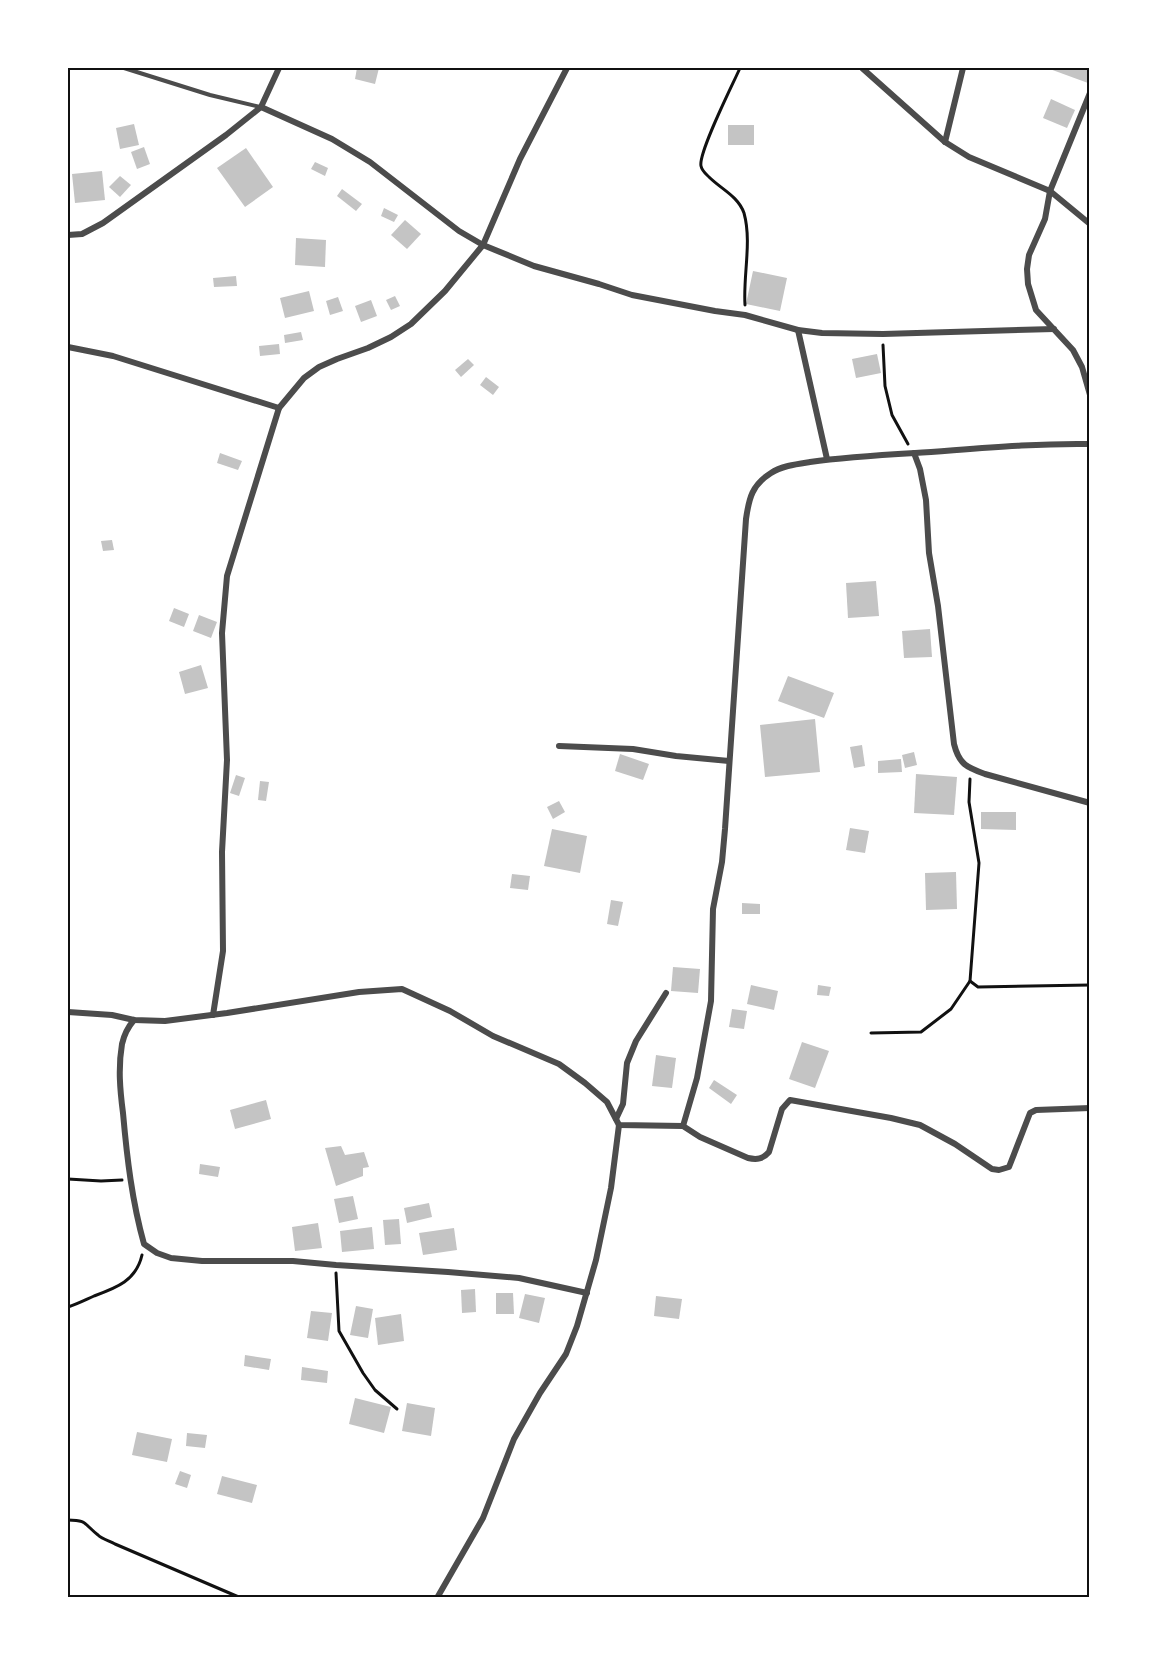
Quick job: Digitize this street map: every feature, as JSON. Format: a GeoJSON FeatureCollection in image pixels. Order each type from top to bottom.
{"type":"FeatureCollection","features":[{"type":"Feature","properties":{"kind":"street"},"geometry":{"type":"LineString","coordinates":[[68,235],[82,234],[103,223],[226,135],[261,107],[279,68]]}},
{"type":"Feature","properties":{"kind":"street"},"geometry":{"type":"LineString","coordinates":[[213,1015],[223,951],[222,852],[227,760],[222,633],[227,576],[279,408],[304,378],[319,367],[391,337],[411,324],[445,291],[483,245],[520,159],[567,68]]}},
{"type":"Feature","properties":{"kind":"street"},"geometry":{"type":"LineString","coordinates":[[862,68],[945,142],[969,157],[1050,191],[1089,224]]}},
{"type":"Feature","properties":{"kind":"street"},"geometry":{"type":"LineString","coordinates":[[945,142],[963,68]]}},
{"type":"Feature","properties":{"kind":"street"},"geometry":{"type":"LineString","coordinates":[[1089,93],[1050,191],[1046,219],[1029,255],[1027,269],[1028,284],[1036,310],[1073,350],[1082,367],[1089,395]]}},
{"type":"Feature","properties":{"kind":"street"},"geometry":{"type":"LineString","coordinates":[[261,107],[351,150],[370,162],[459,231],[483,245],[534,266],[632,295],[745,315],[798,330],[883,334],[1054,329]]}},
{"type":"Feature","properties":{"kind":"street"},"geometry":{"type":"LineString","coordinates":[[798,330],[827,459]]}},
{"type":"Feature","properties":{"kind":"street"},"geometry":{"type":"LineString","coordinates":[[68,347],[113,356],[279,408]]}},
{"type":"Feature","properties":{"kind":"street"},"geometry":{"type":"LineString","coordinates":[[683,1126],[697,1078],[711,1001],[713,909],[722,862],[748,502],[756,484],[772,471],[795,464],[827,459],[1061,443],[1089,444]]}},
{"type":"Feature","properties":{"kind":"street"},"geometry":{"type":"LineString","coordinates":[[914,453],[920,469],[926,500],[929,553],[957,758],[971,769],[1089,803]]}},
{"type":"Feature","properties":{"kind":"street"},"geometry":{"type":"LineString","coordinates":[[559,746],[633,749],[729,761]]}},
{"type":"Feature","properties":{"kind":"street"},"geometry":{"type":"LineString","coordinates":[[68,1012],[134,1020],[165,1021],[359,992],[402,989],[450,1011],[493,1036],[559,1064],[607,1102],[617,1122]]}},
{"type":"Feature","properties":{"kind":"street"},"geometry":{"type":"LineString","coordinates":[[437,1598],[483,1518],[514,1439],[540,1393],[566,1354],[577,1326],[596,1260],[611,1188],[617,1122],[623,1104],[627,1063],[636,1041],[666,993]]}},
{"type":"Feature","properties":{"kind":"street"},"geometry":{"type":"LineString","coordinates":[[134,1020],[127,1028],[122,1043],[119,1079],[134,1205],[144,1244],[157,1253],[171,1258],[202,1262],[293,1261],[519,1278],[587,1293]]}},
{"type":"Feature","properties":{"kind":"street"},"geometry":{"type":"LineString","coordinates":[[617,1122],[683,1126],[700,1137],[757,1160],[769,1152],[782,1109],[790,1100],[800,1101],[920,1125],[955,1144],[992,1169],[999,1170],[1009,1167],[1030,1113],[1036,1110],[1089,1108]]}},
{"type":"Feature","properties":{"kind":"lane"},"geometry":{"type":"LineString","coordinates":[[124,68],[210,95],[261,107]]}},
{"type":"Feature","properties":{"kind":"path"},"geometry":{"type":"LineString","coordinates":[[740,68],[708,138],[700,164],[706,174],[736,198],[744,215],[748,254],[744,287],[745,315]]}},
{"type":"Feature","properties":{"kind":"path"},"geometry":{"type":"LineString","coordinates":[[883,334],[885,386],[892,415],[914,453]]}},
{"type":"Feature","properties":{"kind":"path"},"geometry":{"type":"LineString","coordinates":[[871,1033],[921,1032],[951,1009],[970,981],[979,863],[969,802],[971,769]]}},
{"type":"Feature","properties":{"kind":"path"},"geometry":{"type":"LineString","coordinates":[[970,981],[978,987],[1089,985]]}},
{"type":"Feature","properties":{"kind":"path"},"geometry":{"type":"LineString","coordinates":[[68,1179],[101,1181],[130,1179]]}},
{"type":"Feature","properties":{"kind":"path"},"geometry":{"type":"LineString","coordinates":[[68,1307],[108,1292],[122,1284],[140,1265],[144,1244]]}},
{"type":"Feature","properties":{"kind":"path"},"geometry":{"type":"LineString","coordinates":[[336,1266],[339,1331],[375,1390],[397,1409]]}},
{"type":"Feature","properties":{"kind":"path"},"geometry":{"type":"LineString","coordinates":[[68,1520],[81,1521],[97,1534],[115,1544],[241,1598]]}},
{"type":"Feature","properties":{"kind":"building"},"geometry":{"type":"Polygon","coordinates":[[[357,68],[379,68],[375,84],[355,79],[357,68]]]}},
{"type":"Feature","properties":{"kind":"building"},"geometry":{"type":"Polygon","coordinates":[[[1047,68],[1090,68],[1090,80],[1088,83],[1047,68]]]}},
{"type":"Feature","properties":{"kind":"building"},"geometry":{"type":"Polygon","coordinates":[[[1051,99],[1075,110],[1067,128],[1043,118],[1051,99]]]}},
{"type":"Feature","properties":{"kind":"building"},"geometry":{"type":"Polygon","coordinates":[[[134,124],[139,145],[120,149],[116,128],[134,124]]]}},
{"type":"Feature","properties":{"kind":"building"},"geometry":{"type":"Polygon","coordinates":[[[728,125],[754,125],[754,145],[728,145],[728,125]]]}},
{"type":"Feature","properties":{"kind":"building"},"geometry":{"type":"Polygon","coordinates":[[[144,147],[150,164],[137,169],[131,152],[144,147]]]}},
{"type":"Feature","properties":{"kind":"building"},"geometry":{"type":"Polygon","coordinates":[[[246,148],[273,187],[245,207],[217,168],[246,148]]]}},
{"type":"Feature","properties":{"kind":"building"},"geometry":{"type":"Polygon","coordinates":[[[315,162],[328,168],[325,176],[311,169],[315,162]]]}},
{"type":"Feature","properties":{"kind":"building"},"geometry":{"type":"Polygon","coordinates":[[[102,171],[105,200],[75,203],[72,174],[102,171]]]}},
{"type":"Feature","properties":{"kind":"building"},"geometry":{"type":"Polygon","coordinates":[[[120,176],[131,185],[120,197],[109,187],[120,176]]]}},
{"type":"Feature","properties":{"kind":"building"},"geometry":{"type":"Polygon","coordinates":[[[342,189],[362,204],[356,211],[337,196],[342,189]]]}},
{"type":"Feature","properties":{"kind":"building"},"geometry":{"type":"Polygon","coordinates":[[[384,208],[398,215],[394,222],[381,216],[384,208]]]}},
{"type":"Feature","properties":{"kind":"building"},"geometry":{"type":"Polygon","coordinates":[[[405,220],[421,234],[407,249],[391,235],[405,220]]]}},
{"type":"Feature","properties":{"kind":"building"},"geometry":{"type":"Polygon","coordinates":[[[296,238],[326,240],[325,267],[295,265],[296,238]]]}},
{"type":"Feature","properties":{"kind":"building"},"geometry":{"type":"Polygon","coordinates":[[[753,271],[787,278],[780,311],[746,304],[753,271]]]}},
{"type":"Feature","properties":{"kind":"building"},"geometry":{"type":"Polygon","coordinates":[[[236,276],[237,286],[214,287],[213,278],[236,276]]]}},
{"type":"Feature","properties":{"kind":"building"},"geometry":{"type":"Polygon","coordinates":[[[309,291],[314,311],[285,318],[280,298],[309,291]]]}},
{"type":"Feature","properties":{"kind":"building"},"geometry":{"type":"Polygon","coordinates":[[[395,296],[400,306],[391,310],[386,300],[395,296]]]}},
{"type":"Feature","properties":{"kind":"building"},"geometry":{"type":"Polygon","coordinates":[[[338,297],[343,311],[330,315],[326,301],[338,297]]]}},
{"type":"Feature","properties":{"kind":"building"},"geometry":{"type":"Polygon","coordinates":[[[371,300],[377,316],[361,322],[355,306],[371,300]]]}},
{"type":"Feature","properties":{"kind":"building"},"geometry":{"type":"Polygon","coordinates":[[[301,332],[303,340],[285,343],[284,335],[301,332]]]}},
{"type":"Feature","properties":{"kind":"building"},"geometry":{"type":"Polygon","coordinates":[[[279,344],[280,354],[260,356],[259,346],[279,344]]]}},
{"type":"Feature","properties":{"kind":"building"},"geometry":{"type":"Polygon","coordinates":[[[877,354],[881,373],[856,378],[852,359],[877,354]]]}},
{"type":"Feature","properties":{"kind":"building"},"geometry":{"type":"Polygon","coordinates":[[[468,359],[474,365],[461,377],[455,370],[468,359]]]}},
{"type":"Feature","properties":{"kind":"building"},"geometry":{"type":"Polygon","coordinates":[[[486,377],[499,387],[493,395],[480,385],[486,377]]]}},
{"type":"Feature","properties":{"kind":"building"},"geometry":{"type":"Polygon","coordinates":[[[220,453],[242,461],[238,470],[217,463],[220,453]]]}},
{"type":"Feature","properties":{"kind":"building"},"geometry":{"type":"Polygon","coordinates":[[[112,540],[114,550],[103,551],[101,541],[112,540]]]}},
{"type":"Feature","properties":{"kind":"building"},"geometry":{"type":"Polygon","coordinates":[[[876,581],[879,616],[848,618],[846,583],[876,581]]]}},
{"type":"Feature","properties":{"kind":"building"},"geometry":{"type":"Polygon","coordinates":[[[174,608],[189,614],[184,627],[169,621],[174,608]]]}},
{"type":"Feature","properties":{"kind":"building"},"geometry":{"type":"Polygon","coordinates":[[[199,615],[217,622],[211,638],[193,631],[199,615]]]}},
{"type":"Feature","properties":{"kind":"building"},"geometry":{"type":"Polygon","coordinates":[[[930,629],[932,657],[904,658],[902,631],[930,629]]]}},
{"type":"Feature","properties":{"kind":"building"},"geometry":{"type":"Polygon","coordinates":[[[201,665],[208,688],[185,694],[179,672],[201,665]]]}},
{"type":"Feature","properties":{"kind":"building"},"geometry":{"type":"Polygon","coordinates":[[[788,676],[834,693],[824,718],[778,701],[788,676]]]}},
{"type":"Feature","properties":{"kind":"building"},"geometry":{"type":"Polygon","coordinates":[[[815,719],[820,772],[765,777],[760,725],[815,719]]]}},
{"type":"Feature","properties":{"kind":"building"},"geometry":{"type":"Polygon","coordinates":[[[862,745],[865,766],[854,768],[850,747],[862,745]]]}},
{"type":"Feature","properties":{"kind":"building"},"geometry":{"type":"Polygon","coordinates":[[[914,752],[917,765],[905,768],[902,755],[914,752]]]}},
{"type":"Feature","properties":{"kind":"building"},"geometry":{"type":"Polygon","coordinates":[[[620,754],[649,764],[643,780],[615,771],[620,754]]]}},
{"type":"Feature","properties":{"kind":"building"},"geometry":{"type":"Polygon","coordinates":[[[901,759],[902,772],[878,773],[878,761],[901,759]]]}},
{"type":"Feature","properties":{"kind":"building"},"geometry":{"type":"Polygon","coordinates":[[[916,774],[957,777],[954,815],[914,813],[916,774]]]}},
{"type":"Feature","properties":{"kind":"building"},"geometry":{"type":"Polygon","coordinates":[[[236,775],[245,778],[239,796],[230,793],[236,775]]]}},
{"type":"Feature","properties":{"kind":"building"},"geometry":{"type":"Polygon","coordinates":[[[260,781],[269,782],[266,801],[258,800],[260,781]]]}},
{"type":"Feature","properties":{"kind":"building"},"geometry":{"type":"Polygon","coordinates":[[[559,801],[565,812],[553,819],[547,807],[559,801]]]}},
{"type":"Feature","properties":{"kind":"building"},"geometry":{"type":"Polygon","coordinates":[[[981,812],[1016,812],[1016,830],[981,829],[981,812]]]}},
{"type":"Feature","properties":{"kind":"building"},"geometry":{"type":"Polygon","coordinates":[[[850,828],[869,831],[865,853],[846,850],[850,828]]]}},
{"type":"Feature","properties":{"kind":"building"},"geometry":{"type":"Polygon","coordinates":[[[552,829],[587,836],[580,873],[544,866],[552,829]]]}},
{"type":"Feature","properties":{"kind":"building"},"geometry":{"type":"Polygon","coordinates":[[[956,872],[957,909],[926,910],[925,873],[956,872]]]}},
{"type":"Feature","properties":{"kind":"building"},"geometry":{"type":"Polygon","coordinates":[[[512,874],[530,876],[528,890],[510,888],[512,874]]]}},
{"type":"Feature","properties":{"kind":"building"},"geometry":{"type":"Polygon","coordinates":[[[611,900],[623,902],[618,926],[607,924],[611,900]]]}},
{"type":"Feature","properties":{"kind":"building"},"geometry":{"type":"Polygon","coordinates":[[[742,903],[760,904],[760,914],[742,914],[742,903]]]}},
{"type":"Feature","properties":{"kind":"building"},"geometry":{"type":"Polygon","coordinates":[[[673,967],[700,969],[698,993],[671,991],[673,967]]]}},
{"type":"Feature","properties":{"kind":"building"},"geometry":{"type":"Polygon","coordinates":[[[751,985],[778,991],[774,1010],[747,1004],[751,985]]]}},
{"type":"Feature","properties":{"kind":"building"},"geometry":{"type":"Polygon","coordinates":[[[818,985],[831,987],[829,996],[817,995],[818,985]]]}},
{"type":"Feature","properties":{"kind":"building"},"geometry":{"type":"Polygon","coordinates":[[[732,1009],[747,1011],[744,1029],[729,1027],[732,1009]]]}},
{"type":"Feature","properties":{"kind":"building"},"geometry":{"type":"Polygon","coordinates":[[[802,1042],[829,1051],[815,1088],[789,1079],[802,1042]]]}},
{"type":"Feature","properties":{"kind":"building"},"geometry":{"type":"Polygon","coordinates":[[[656,1055],[676,1058],[672,1088],[652,1086],[656,1055]]]}},
{"type":"Feature","properties":{"kind":"building"},"geometry":{"type":"Polygon","coordinates":[[[714,1080],[737,1095],[731,1104],[709,1088],[714,1080]]]}},
{"type":"Feature","properties":{"kind":"building"},"geometry":{"type":"Polygon","coordinates":[[[266,1100],[271,1119],[235,1129],[230,1110],[266,1100]]]}},
{"type":"Feature","properties":{"kind":"building"},"geometry":{"type":"Polygon","coordinates":[[[341,1146],[345,1155],[364,1152],[369,1167],[363,1168],[363,1176],[336,1186],[325,1148],[341,1146]]]}},
{"type":"Feature","properties":{"kind":"building"},"geometry":{"type":"Polygon","coordinates":[[[200,1164],[220,1167],[218,1177],[199,1174],[200,1164]]]}},
{"type":"Feature","properties":{"kind":"building"},"geometry":{"type":"Polygon","coordinates":[[[353,1196],[358,1219],[339,1223],[334,1199],[353,1196]]]}},
{"type":"Feature","properties":{"kind":"building"},"geometry":{"type":"Polygon","coordinates":[[[429,1203],[432,1217],[407,1223],[404,1208],[429,1203]]]}},
{"type":"Feature","properties":{"kind":"building"},"geometry":{"type":"Polygon","coordinates":[[[399,1219],[401,1244],[385,1245],[383,1220],[399,1219]]]}},
{"type":"Feature","properties":{"kind":"building"},"geometry":{"type":"Polygon","coordinates":[[[318,1223],[322,1248],[295,1251],[292,1227],[318,1223]]]}},
{"type":"Feature","properties":{"kind":"building"},"geometry":{"type":"Polygon","coordinates":[[[372,1227],[374,1249],[342,1252],[340,1231],[372,1227]]]}},
{"type":"Feature","properties":{"kind":"building"},"geometry":{"type":"Polygon","coordinates":[[[454,1228],[457,1250],[423,1255],[419,1233],[454,1228]]]}},
{"type":"Feature","properties":{"kind":"building"},"geometry":{"type":"Polygon","coordinates":[[[475,1289],[476,1312],[462,1313],[461,1290],[475,1289]]]}},
{"type":"Feature","properties":{"kind":"building"},"geometry":{"type":"Polygon","coordinates":[[[496,1293],[513,1293],[514,1314],[496,1314],[496,1293]]]}},
{"type":"Feature","properties":{"kind":"building"},"geometry":{"type":"Polygon","coordinates":[[[525,1294],[545,1298],[539,1323],[519,1318],[525,1294]]]}},
{"type":"Feature","properties":{"kind":"building"},"geometry":{"type":"Polygon","coordinates":[[[656,1296],[682,1299],[679,1319],[654,1316],[656,1296]]]}},
{"type":"Feature","properties":{"kind":"building"},"geometry":{"type":"Polygon","coordinates":[[[356,1306],[373,1309],[368,1338],[350,1335],[356,1306]]]}},
{"type":"Feature","properties":{"kind":"building"},"geometry":{"type":"Polygon","coordinates":[[[311,1311],[332,1313],[328,1341],[307,1338],[311,1311]]]}},
{"type":"Feature","properties":{"kind":"building"},"geometry":{"type":"Polygon","coordinates":[[[401,1314],[404,1341],[378,1345],[375,1318],[401,1314]]]}},
{"type":"Feature","properties":{"kind":"building"},"geometry":{"type":"Polygon","coordinates":[[[245,1355],[271,1359],[269,1370],[244,1366],[245,1355]]]}},
{"type":"Feature","properties":{"kind":"building"},"geometry":{"type":"Polygon","coordinates":[[[302,1367],[328,1371],[327,1383],[301,1380],[302,1367]]]}},
{"type":"Feature","properties":{"kind":"building"},"geometry":{"type":"Polygon","coordinates":[[[355,1398],[391,1407],[384,1433],[349,1424],[355,1398]]]}},
{"type":"Feature","properties":{"kind":"building"},"geometry":{"type":"Polygon","coordinates":[[[407,1403],[435,1408],[431,1436],[402,1431],[407,1403]]]}},
{"type":"Feature","properties":{"kind":"building"},"geometry":{"type":"Polygon","coordinates":[[[137,1432],[172,1439],[167,1462],[132,1455],[137,1432]]]}},
{"type":"Feature","properties":{"kind":"building"},"geometry":{"type":"Polygon","coordinates":[[[187,1433],[207,1435],[205,1448],[186,1446],[187,1433]]]}},
{"type":"Feature","properties":{"kind":"building"},"geometry":{"type":"Polygon","coordinates":[[[180,1471],[191,1475],[187,1488],[175,1484],[180,1471]]]}},
{"type":"Feature","properties":{"kind":"building"},"geometry":{"type":"Polygon","coordinates":[[[222,1476],[257,1485],[252,1503],[217,1494],[222,1476]]]}}]}
